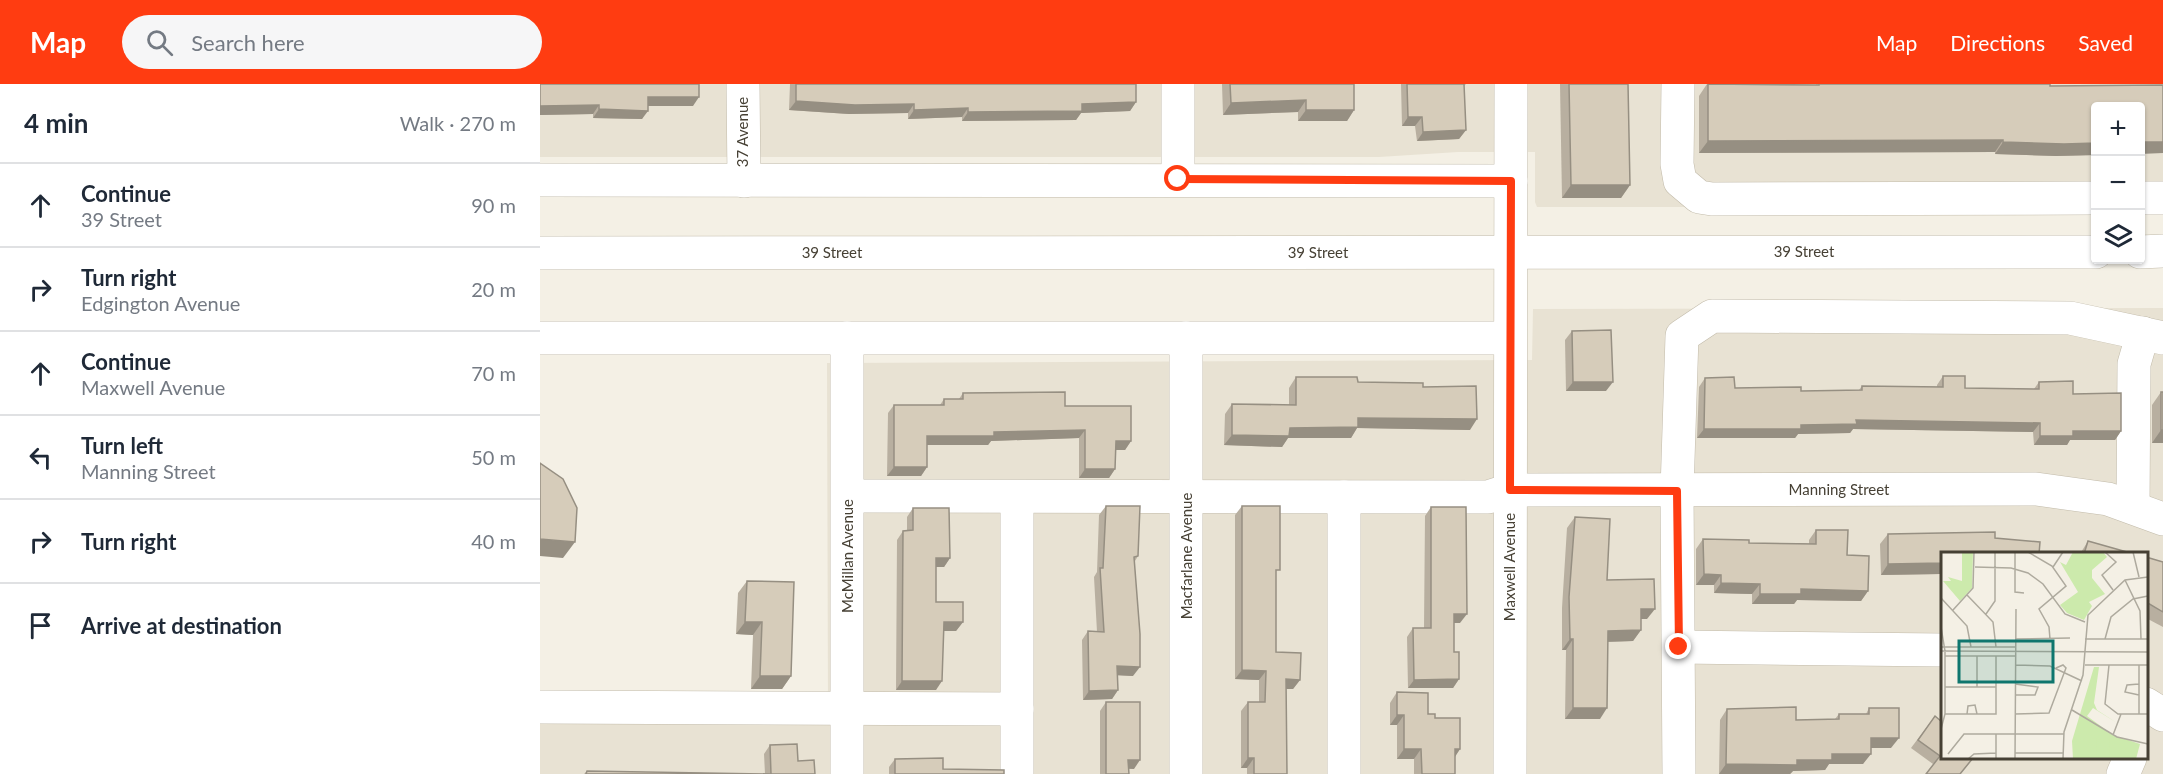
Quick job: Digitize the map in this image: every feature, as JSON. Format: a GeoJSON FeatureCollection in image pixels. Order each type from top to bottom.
{"type":"FeatureCollection","features":[{"type":"Feature","properties":{"kind":"street","name":"37 Avenue"},"geometry":{"type":"LineString","coordinates":[[743,84],[744,181]]}},
{"type":"Feature","properties":{"kind":"street"},"geometry":{"type":"LineString","coordinates":[[1178,84],[1178,179]]}},
{"type":"Feature","properties":{"kind":"street","name":"Maxwell Avenue"},"geometry":{"type":"LineString","coordinates":[[1510,774],[1511,84]]}},
{"type":"Feature","properties":{"kind":"street"},"geometry":{"type":"LineString","coordinates":[[1678,84],[1677,164],[1680,181],[1699,197],[1712,199],[2091,198]]}},
{"type":"Feature","properties":{"kind":"street"},"geometry":{"type":"LineString","coordinates":[[540,180],[1511,181]]}},
{"type":"Feature","properties":{"kind":"street"},"geometry":{"type":"LineString","coordinates":[[2145,198],[2163,198]]}},
{"type":"Feature","properties":{"kind":"street"},"geometry":{"type":"LineString","coordinates":[[2145,252],[2163,251]]}},
{"type":"Feature","properties":{"kind":"street","name":"39 Street"},"geometry":{"type":"LineString","coordinates":[[540,253],[2091,252]]}},
{"type":"Feature","properties":{"kind":"street"},"geometry":{"type":"LineString","coordinates":[[1679,774],[1677,491],[1682,336],[1712,316],[2070,318],[2153,335],[2134,364],[2133,507]]}},
{"type":"Feature","properties":{"kind":"street"},"geometry":{"type":"LineString","coordinates":[[540,338],[1509,338]]}},
{"type":"Feature","properties":{"kind":"street","name":"McMillan Avenue"},"geometry":{"type":"LineString","coordinates":[[847,338],[847,774]]}},
{"type":"Feature","properties":{"kind":"street","name":"Macfarlane Avenue"},"geometry":{"type":"LineString","coordinates":[[1186,338],[1186,774]]}},
{"type":"Feature","properties":{"kind":"street","name":"Manning Street"},"geometry":{"type":"LineString","coordinates":[[848,496],[1344,498],[1488,497],[1510,490],[2036,489],[2086,494],[2133,507],[2163,519]]}},
{"type":"Feature","properties":{"kind":"street"},"geometry":{"type":"LineString","coordinates":[[1017,497],[1017,774]]}},
{"type":"Feature","properties":{"kind":"street"},"geometry":{"type":"LineString","coordinates":[[1344,498],[1344,774]]}},
{"type":"Feature","properties":{"kind":"street"},"geometry":{"type":"LineString","coordinates":[[1679,647],[1941,650]]}},
{"type":"Feature","properties":{"kind":"street"},"geometry":{"type":"LineString","coordinates":[[540,707],[1017,709]]}},
{"type":"Feature","properties":{"kind":"street"},"geometry":{"type":"LineString","coordinates":[[2123,774],[2130,759]]}},
{"type":"Feature","properties":{"kind":"shaded area"},"geometry":{"type":"Polygon","coordinates":[[[540,84],[2163,84],[2163,207],[2145,207],[2145,102],[2091,102],[2091,207],[1537,207],[1535,202],[1535,152],[1458,152],[1379,157],[540,157],[540,84]]]}},
{"type":"Feature","properties":{"kind":"shaded area"},"geometry":{"type":"Polygon","coordinates":[[[2163,308],[2163,774],[540,774],[540,712],[828,713],[827,363],[1532,360],[1533,309],[2163,308]]]}},
{"type":"Feature","properties":{"kind":"building"},"geometry":{"type":"Polygon","coordinates":[[[540,84],[699,84],[699,97],[648,97],[648,111],[599,109],[599,105],[540,106],[540,84]]]}},
{"type":"Feature","properties":{"kind":"building"},"geometry":{"type":"Polygon","coordinates":[[[796,84],[1136,84],[1136,102],[1082,104],[1082,111],[968,112],[968,108],[914,110],[914,104],[855,105],[796,101],[796,84]]]}},
{"type":"Feature","properties":{"kind":"building"},"geometry":{"type":"Polygon","coordinates":[[[1230,84],[1354,84],[1354,110],[1306,110],[1306,100],[1231,103],[1230,84]]]}},
{"type":"Feature","properties":{"kind":"building"},"geometry":{"type":"Polygon","coordinates":[[[1407,84],[1464,84],[1466,130],[1423,132],[1422,117],[1408,117],[1407,84]]]}},
{"type":"Feature","properties":{"kind":"building"},"geometry":{"type":"Polygon","coordinates":[[[1569,84],[1628,84],[1630,185],[1571,185],[1569,84]]]}},
{"type":"Feature","properties":{"kind":"building"},"geometry":{"type":"Polygon","coordinates":[[[1708,84],[2163,85],[2163,142],[2145,142],[2145,102],[2091,102],[2091,143],[2003,142],[2003,140],[1708,141],[1708,84]]]}},
{"type":"Feature","properties":{"kind":"building"},"geometry":{"type":"Polygon","coordinates":[[[1611,330],[1613,382],[1573,382],[1572,331],[1611,330]]]}},
{"type":"Feature","properties":{"kind":"building"},"geometry":{"type":"Polygon","coordinates":[[[1943,376],[1965,376],[1965,388],[2039,389],[2039,382],[2073,381],[2073,394],[2121,393],[2121,431],[2073,431],[2073,436],[2040,436],[2040,423],[1856,420],[1857,424],[1801,425],[1801,429],[1704,429],[1705,378],[1734,377],[1735,388],[1801,387],[1801,391],[1862,390],[1862,386],[1943,387],[1943,376]]]}},
{"type":"Feature","properties":{"kind":"building"},"geometry":{"type":"Polygon","coordinates":[[[1296,377],[1357,377],[1358,382],[1423,383],[1423,387],[1476,386],[1477,419],[1358,418],[1358,427],[1290,428],[1289,436],[1232,435],[1232,404],[1296,405],[1296,377]]]}},
{"type":"Feature","properties":{"kind":"building"},"geometry":{"type":"Polygon","coordinates":[[[1065,392],[1065,406],[1131,406],[1131,441],[1116,441],[1115,469],[1085,469],[1085,430],[994,432],[994,436],[927,436],[927,467],[894,467],[894,405],[944,405],[944,399],[963,399],[963,393],[1065,392]]]}},
{"type":"Feature","properties":{"kind":"building"},"geometry":{"type":"Polygon","coordinates":[[[2161,392],[2163,392],[2163,430],[2161,430],[2161,392]]]}},
{"type":"Feature","properties":{"kind":"building"},"geometry":{"type":"Polygon","coordinates":[[[540,463],[563,479],[577,508],[575,542],[540,539],[540,463]]]}},
{"type":"Feature","properties":{"kind":"building"},"geometry":{"type":"Polygon","coordinates":[[[1106,506],[1140,506],[1138,556],[1134,557],[1140,667],[1117,666],[1118,690],[1089,691],[1088,631],[1104,632],[1100,568],[1103,568],[1106,506]]]}},
{"type":"Feature","properties":{"kind":"building"},"geometry":{"type":"Polygon","coordinates":[[[1242,506],[1280,506],[1280,570],[1276,570],[1276,652],[1301,653],[1300,680],[1286,679],[1287,774],[1254,774],[1254,758],[1248,758],[1248,702],[1265,702],[1266,671],[1242,670],[1242,506]]]}},
{"type":"Feature","properties":{"kind":"building"},"geometry":{"type":"Polygon","coordinates":[[[1431,507],[1466,507],[1467,614],[1454,614],[1454,652],[1459,652],[1459,679],[1414,680],[1413,628],[1431,628],[1431,507]]]}},
{"type":"Feature","properties":{"kind":"building"},"geometry":{"type":"Polygon","coordinates":[[[913,508],[949,508],[950,558],[936,558],[936,602],[963,602],[963,622],[944,622],[942,681],[902,681],[903,531],[913,530],[913,508]]]}},
{"type":"Feature","properties":{"kind":"building"},"geometry":{"type":"Polygon","coordinates":[[[1575,517],[1610,519],[1607,580],[1654,579],[1655,609],[1641,609],[1641,630],[1608,631],[1607,708],[1573,708],[1573,639],[1570,639],[1569,597],[1575,517]]]}},
{"type":"Feature","properties":{"kind":"building"},"geometry":{"type":"Polygon","coordinates":[[[1816,530],[1848,530],[1847,555],[1869,556],[1868,591],[1801,589],[1801,594],[1760,594],[1760,584],[1721,583],[1721,575],[1704,574],[1703,539],[1749,540],[1749,543],[1816,544],[1816,530]]]}},
{"type":"Feature","properties":{"kind":"building"},"geometry":{"type":"Polygon","coordinates":[[[1995,532],[1995,538],[2040,542],[2039,552],[1941,552],[1941,563],[1888,564],[1888,534],[1995,532]]]}},
{"type":"Feature","properties":{"kind":"building"},"geometry":{"type":"Polygon","coordinates":[[[2088,541],[2127,552],[2085,552],[2088,541]]]}},
{"type":"Feature","properties":{"kind":"building"},"geometry":{"type":"Polygon","coordinates":[[[2148,558],[2163,562],[2163,612],[2148,603],[2148,558]]]}},
{"type":"Feature","properties":{"kind":"building"},"geometry":{"type":"Polygon","coordinates":[[[747,581],[794,582],[791,676],[760,676],[762,622],[745,622],[747,581]]]}},
{"type":"Feature","properties":{"kind":"building"},"geometry":{"type":"Polygon","coordinates":[[[1397,692],[1428,693],[1428,714],[1435,714],[1435,718],[1460,718],[1460,749],[1455,749],[1455,774],[1422,774],[1421,749],[1404,749],[1404,715],[1397,715],[1397,692]]]}},
{"type":"Feature","properties":{"kind":"building"},"geometry":{"type":"Polygon","coordinates":[[[1106,702],[1140,702],[1140,760],[1128,760],[1129,774],[1106,774],[1106,702]]]}},
{"type":"Feature","properties":{"kind":"building"},"geometry":{"type":"Polygon","coordinates":[[[1796,707],[1796,720],[1839,719],[1839,714],[1869,714],[1869,708],[1899,708],[1899,738],[1871,738],[1871,754],[1832,754],[1832,760],[1797,760],[1797,765],[1726,764],[1727,709],[1796,707]]]}},
{"type":"Feature","properties":{"kind":"building"},"geometry":{"type":"Polygon","coordinates":[[[1935,716],[1941,721],[1941,759],[1972,759],[1960,774],[1926,774],[1940,756],[1918,740],[1935,716]]]}},
{"type":"Feature","properties":{"kind":"building"},"geometry":{"type":"Polygon","coordinates":[[[797,744],[798,761],[814,760],[815,774],[771,774],[770,745],[797,744]]]}},
{"type":"Feature","properties":{"kind":"building"},"geometry":{"type":"Polygon","coordinates":[[[943,758],[943,769],[1004,770],[1004,774],[895,774],[895,759],[943,758]]]}},
{"type":"Feature","properties":{"kind":"building"},"geometry":{"type":"Polygon","coordinates":[[[587,771],[771,774],[586,774],[587,771]]]}},
{"type":"Feature","properties":{"kind":"route"},"geometry":{"type":"LineString","coordinates":[[1178,179],[1511,181],[1510,490],[1677,491],[1679,647]]}}]}
